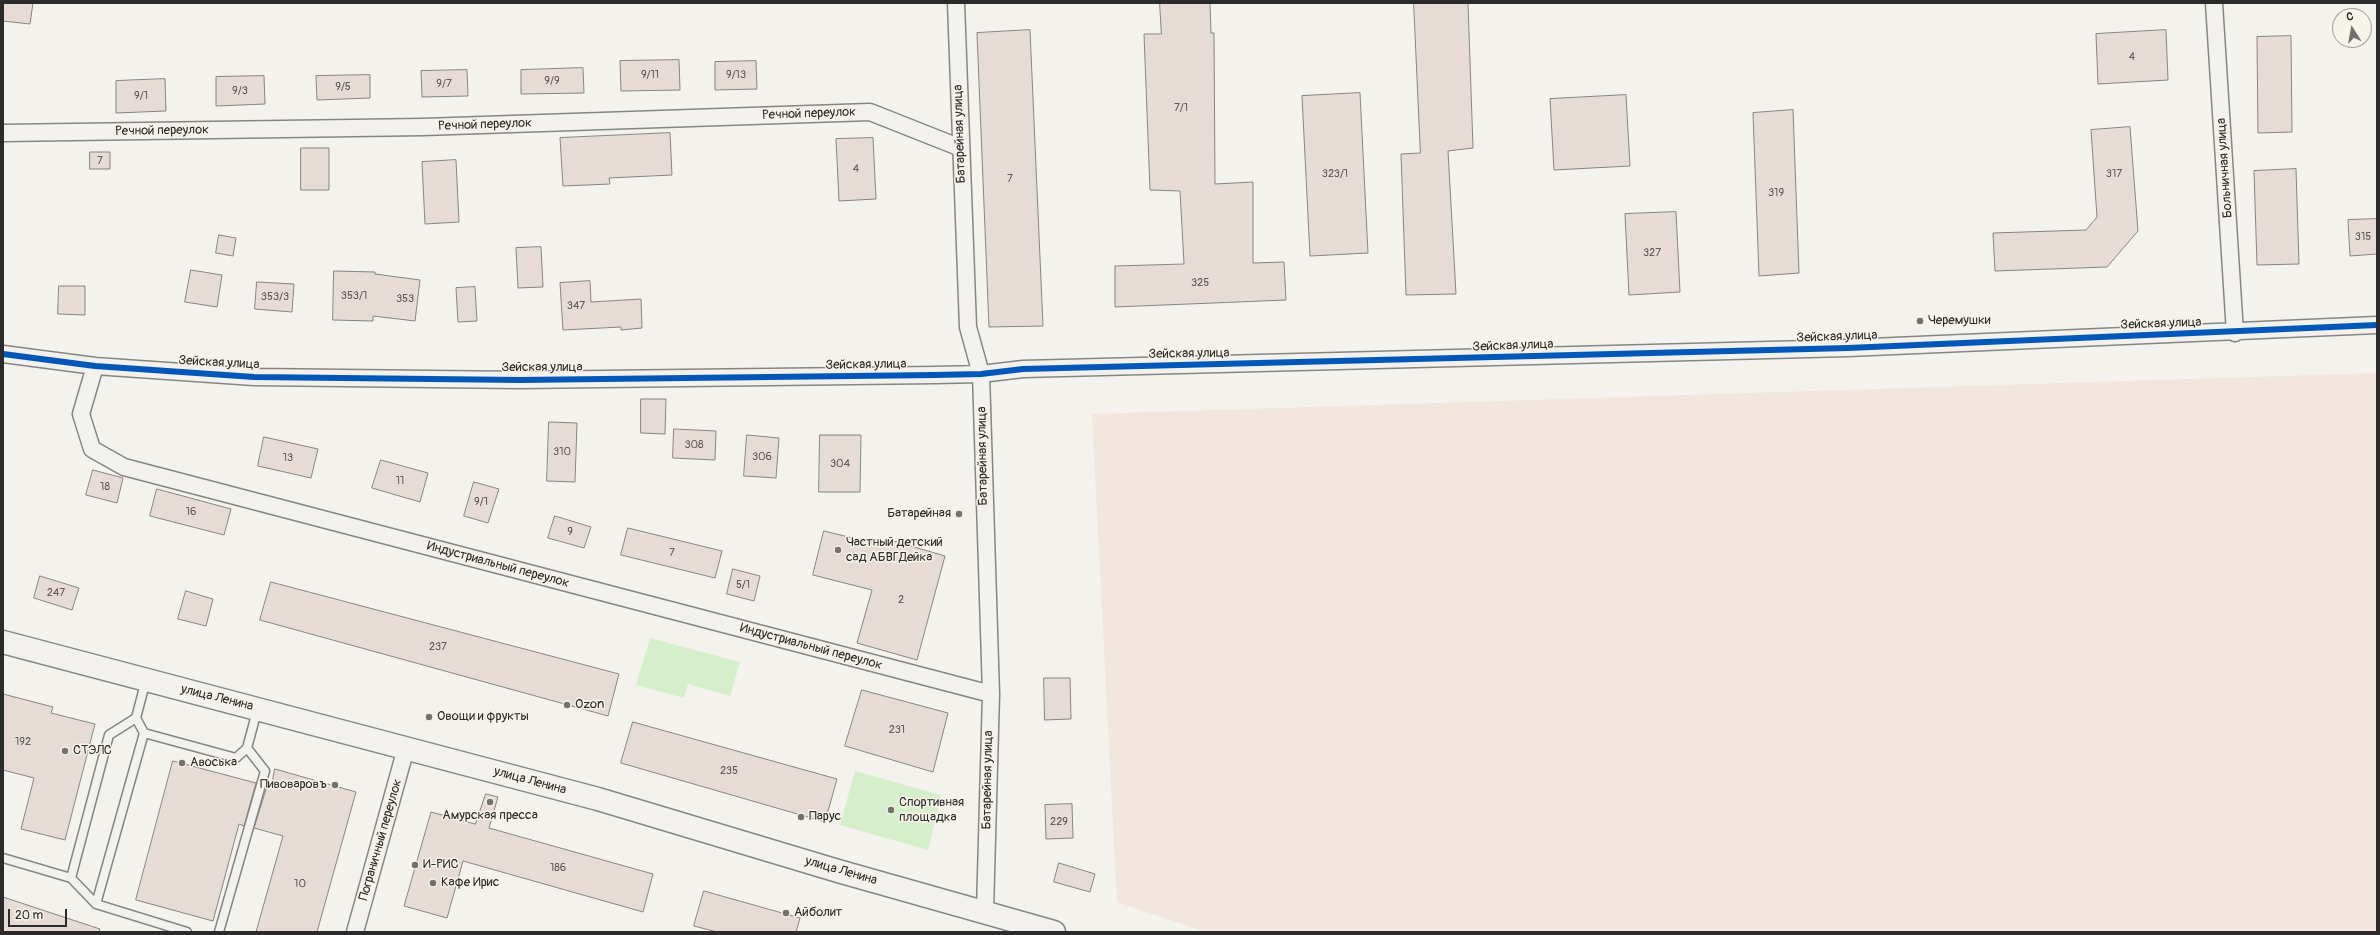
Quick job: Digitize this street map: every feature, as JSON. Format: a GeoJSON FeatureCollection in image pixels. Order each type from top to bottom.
{"type":"FeatureCollection","features":[{"type":"Feature","properties":{"kind":"main road","name":"улица Ленина"},"geometry":{"type":"LineString","coordinates":[[3,642],[598,799],[838,871],[985,911],[1054,932]]}},
{"type":"Feature","properties":{"kind":"street","name":"Батарейная улица"},"geometry":{"type":"LineString","coordinates":[[956,3],[968,327],[981,374],[991,694],[985,911]]}},
{"type":"Feature","properties":{"kind":"street","name":"Больничная улица"},"geometry":{"type":"LineString","coordinates":[[2214,3],[2235,333]]}},
{"type":"Feature","properties":{"kind":"street","name":"Речной переулок"},"geometry":{"type":"LineString","coordinates":[[3,133],[424,127],[870,112],[961,148]]}},
{"type":"Feature","properties":{"kind":"street","name":"Зейская улица"},"geometry":{"type":"LineString","coordinates":[[3,354],[95,366],[254,377],[387,380],[981,374],[1023,369],[1848,348],[2235,333],[2377,325]]}},
{"type":"Feature","properties":{"kind":"street","name":"Индустриальный переулок"},"geometry":{"type":"LineString","coordinates":[[95,366],[81,414],[92,449],[124,466],[991,694]]}},
{"type":"Feature","properties":{"kind":"street","name":"Пограничный переулок"},"geometry":{"type":"LineString","coordinates":[[355,932],[406,748]]}},
{"type":"Feature","properties":{"kind":"lane"},"geometry":{"type":"LineString","coordinates":[[96,904],[144,733],[136,718],[146,680]]}},
{"type":"Feature","properties":{"kind":"lane"},"geometry":{"type":"LineString","coordinates":[[144,733],[236,758],[247,748],[257,708]]}},
{"type":"Feature","properties":{"kind":"lane"},"geometry":{"type":"LineString","coordinates":[[71,878],[109,735],[136,718]]}},
{"type":"Feature","properties":{"kind":"lane"},"geometry":{"type":"LineString","coordinates":[[219,932],[265,771],[247,748]]}},
{"type":"Feature","properties":{"kind":"lane"},"geometry":{"type":"LineString","coordinates":[[3,858],[71,878],[96,904],[187,932]]}},
{"type":"Feature","properties":{"kind":"shaded area"},"geometry":{"type":"Polygon","coordinates":[[[2377,373],[2377,932],[1206,932],[1117,902],[1092,414],[2377,373]]]}},
{"type":"Feature","properties":{"kind":"green space"},"geometry":{"type":"Polygon","coordinates":[[[650,638],[740,662],[730,696],[688,684],[684,698],[636,685],[650,638]]]}},
{"type":"Feature","properties":{"kind":"green space","name":"Спортивная площадка"},"geometry":{"type":"Polygon","coordinates":[[[855,771],[941,795],[928,850],[840,825],[855,771]]]}},
{"type":"Feature","properties":{"kind":"building"},"geometry":{"type":"Polygon","coordinates":[[[4,3],[33,3],[30,24],[3,21],[4,3]]]}},
{"type":"Feature","properties":{"kind":"building"},"geometry":{"type":"Polygon","coordinates":[[[1160,3],[1210,3],[1211,33],[1214,33],[1215,184],[1253,182],[1253,263],[1284,262],[1286,300],[1115,307],[1115,266],[1184,264],[1180,191],[1150,190],[1144,34],[1161,34],[1160,3]]]}},
{"type":"Feature","properties":{"kind":"building"},"geometry":{"type":"Polygon","coordinates":[[[1414,3],[1468,3],[1473,148],[1448,151],[1456,294],[1406,295],[1401,154],[1420,153],[1414,3]]]}},
{"type":"Feature","properties":{"kind":"building"},"geometry":{"type":"Polygon","coordinates":[[[1030,30],[1043,326],[989,327],[977,33],[1030,30]]]}},
{"type":"Feature","properties":{"kind":"building"},"geometry":{"type":"Polygon","coordinates":[[[2166,30],[2168,80],[2098,84],[2096,34],[2166,30]]]}},
{"type":"Feature","properties":{"kind":"building"},"geometry":{"type":"Polygon","coordinates":[[[2291,36],[2292,132],[2258,133],[2257,37],[2291,36]]]}},
{"type":"Feature","properties":{"kind":"building"},"geometry":{"type":"Polygon","coordinates":[[[679,60],[680,90],[621,91],[620,61],[679,60]]]}},
{"type":"Feature","properties":{"kind":"building"},"geometry":{"type":"Polygon","coordinates":[[[756,61],[757,89],[715,90],[715,62],[756,61]]]}},
{"type":"Feature","properties":{"kind":"building"},"geometry":{"type":"Polygon","coordinates":[[[583,68],[584,93],[521,94],[521,70],[583,68]]]}},
{"type":"Feature","properties":{"kind":"building"},"geometry":{"type":"Polygon","coordinates":[[[467,70],[468,96],[422,97],[421,71],[467,70]]]}},
{"type":"Feature","properties":{"kind":"building"},"geometry":{"type":"Polygon","coordinates":[[[370,75],[370,98],[317,100],[316,76],[370,75]]]}},
{"type":"Feature","properties":{"kind":"building"},"geometry":{"type":"Polygon","coordinates":[[[264,76],[265,104],[216,106],[216,77],[264,76]]]}},
{"type":"Feature","properties":{"kind":"building"},"geometry":{"type":"Polygon","coordinates":[[[165,79],[166,111],[116,113],[116,81],[165,79]]]}},
{"type":"Feature","properties":{"kind":"building"},"geometry":{"type":"Polygon","coordinates":[[[1360,93],[1368,253],[1310,256],[1302,96],[1360,93]]]}},
{"type":"Feature","properties":{"kind":"building"},"geometry":{"type":"Polygon","coordinates":[[[1626,95],[1630,166],[1554,170],[1550,99],[1626,95]]]}},
{"type":"Feature","properties":{"kind":"building"},"geometry":{"type":"Polygon","coordinates":[[[1793,110],[1799,273],[1759,276],[1753,113],[1793,110]]]}},
{"type":"Feature","properties":{"kind":"building"},"geometry":{"type":"Polygon","coordinates":[[[2130,127],[2138,231],[2107,267],[1995,271],[1993,233],[2086,230],[2097,217],[2091,130],[2130,127]]]}},
{"type":"Feature","properties":{"kind":"building"},"geometry":{"type":"Polygon","coordinates":[[[670,133],[672,175],[609,178],[610,184],[563,186],[560,138],[670,133]]]}},
{"type":"Feature","properties":{"kind":"building"},"geometry":{"type":"Polygon","coordinates":[[[873,138],[876,199],[839,201],[836,139],[873,138]]]}},
{"type":"Feature","properties":{"kind":"building"},"geometry":{"type":"Polygon","coordinates":[[[301,148],[329,148],[329,190],[301,190],[301,148]]]}},
{"type":"Feature","properties":{"kind":"building"},"geometry":{"type":"Polygon","coordinates":[[[90,152],[110,152],[110,169],[90,169],[90,152]]]}},
{"type":"Feature","properties":{"kind":"building"},"geometry":{"type":"Polygon","coordinates":[[[456,160],[459,222],[425,224],[422,162],[456,160]]]}},
{"type":"Feature","properties":{"kind":"building"},"geometry":{"type":"Polygon","coordinates":[[[2296,169],[2299,264],[2257,265],[2254,171],[2296,169]]]}},
{"type":"Feature","properties":{"kind":"building"},"geometry":{"type":"Polygon","coordinates":[[[1676,212],[1680,292],[1629,295],[1625,214],[1676,212]]]}},
{"type":"Feature","properties":{"kind":"building"},"geometry":{"type":"Polygon","coordinates":[[[2377,219],[2377,254],[2350,256],[2348,220],[2377,219]]]}},
{"type":"Feature","properties":{"kind":"building"},"geometry":{"type":"Polygon","coordinates":[[[219,235],[236,238],[233,256],[216,253],[219,235]]]}},
{"type":"Feature","properties":{"kind":"building"},"geometry":{"type":"Polygon","coordinates":[[[541,247],[543,287],[518,288],[516,248],[541,247]]]}},
{"type":"Feature","properties":{"kind":"building"},"geometry":{"type":"Polygon","coordinates":[[[191,270],[222,275],[217,307],[185,302],[191,270]]]}},
{"type":"Feature","properties":{"kind":"building"},"geometry":{"type":"Polygon","coordinates":[[[334,271],[375,272],[375,274],[420,280],[415,321],[373,316],[373,321],[333,320],[334,271]]]}},
{"type":"Feature","properties":{"kind":"building"},"geometry":{"type":"Polygon","coordinates":[[[590,281],[591,302],[641,299],[642,328],[621,330],[621,327],[563,330],[560,283],[590,281]]]}},
{"type":"Feature","properties":{"kind":"building"},"geometry":{"type":"Polygon","coordinates":[[[257,282],[294,284],[292,312],[255,309],[257,282]]]}},
{"type":"Feature","properties":{"kind":"building"},"geometry":{"type":"Polygon","coordinates":[[[59,286],[85,286],[85,315],[58,314],[59,286]]]}},
{"type":"Feature","properties":{"kind":"building"},"geometry":{"type":"Polygon","coordinates":[[[475,287],[477,321],[458,322],[456,288],[475,287]]]}},
{"type":"Feature","properties":{"kind":"building"},"geometry":{"type":"Polygon","coordinates":[[[641,399],[666,399],[665,434],[641,433],[641,399]]]}},
{"type":"Feature","properties":{"kind":"building"},"geometry":{"type":"Polygon","coordinates":[[[549,422],[577,423],[575,482],[547,481],[549,422]]]}},
{"type":"Feature","properties":{"kind":"building"},"geometry":{"type":"Polygon","coordinates":[[[674,429],[716,431],[715,460],[673,458],[674,429]]]}},
{"type":"Feature","properties":{"kind":"building"},"geometry":{"type":"Polygon","coordinates":[[[747,435],[779,438],[776,478],[744,476],[747,435]]]}},
{"type":"Feature","properties":{"kind":"building"},"geometry":{"type":"Polygon","coordinates":[[[820,435],[861,435],[860,492],[819,492],[820,435]]]}},
{"type":"Feature","properties":{"kind":"building"},"geometry":{"type":"Polygon","coordinates":[[[264,437],[318,449],[311,478],[258,466],[264,437]]]}},
{"type":"Feature","properties":{"kind":"building"},"geometry":{"type":"Polygon","coordinates":[[[381,460],[428,473],[420,502],[372,488],[381,460]]]}},
{"type":"Feature","properties":{"kind":"building"},"geometry":{"type":"Polygon","coordinates":[[[93,470],[123,478],[117,503],[86,495],[93,470]]]}},
{"type":"Feature","properties":{"kind":"building"},"geometry":{"type":"Polygon","coordinates":[[[474,482],[499,489],[488,523],[464,516],[474,482]]]}},
{"type":"Feature","properties":{"kind":"building"},"geometry":{"type":"Polygon","coordinates":[[[157,489],[231,509],[224,535],[150,516],[157,489]]]}},
{"type":"Feature","properties":{"kind":"building"},"geometry":{"type":"Polygon","coordinates":[[[555,516],[591,527],[584,548],[548,538],[555,516]]]}},
{"type":"Feature","properties":{"kind":"building"},"geometry":{"type":"Polygon","coordinates":[[[628,528],[722,551],[715,578],[621,555],[628,528]]]}},
{"type":"Feature","properties":{"kind":"building"},"geometry":{"type":"Polygon","coordinates":[[[824,531],[885,546],[887,539],[945,556],[917,660],[857,643],[872,590],[813,575],[824,531]]]}},
{"type":"Feature","properties":{"kind":"building"},"geometry":{"type":"Polygon","coordinates":[[[733,569],[760,576],[754,601],[727,594],[733,569]]]}},
{"type":"Feature","properties":{"kind":"building"},"geometry":{"type":"Polygon","coordinates":[[[40,576],[79,588],[72,610],[34,598],[40,576]]]}},
{"type":"Feature","properties":{"kind":"building"},"geometry":{"type":"Polygon","coordinates":[[[271,582],[619,674],[608,716],[260,620],[271,582]]]}},
{"type":"Feature","properties":{"kind":"building"},"geometry":{"type":"Polygon","coordinates":[[[186,591],[213,599],[206,626],[178,619],[186,591]]]}},
{"type":"Feature","properties":{"kind":"building"},"geometry":{"type":"Polygon","coordinates":[[[1044,678],[1070,678],[1071,719],[1045,720],[1044,678]]]}},
{"type":"Feature","properties":{"kind":"building"},"geometry":{"type":"Polygon","coordinates":[[[862,690],[948,713],[933,772],[845,746],[862,690]]]}},
{"type":"Feature","properties":{"kind":"building","name":"СТЭЛС"},"geometry":{"type":"Polygon","coordinates":[[[3,694],[53,707],[51,713],[95,724],[65,840],[21,829],[34,778],[3,770],[3,694]]]}},
{"type":"Feature","properties":{"kind":"building"},"geometry":{"type":"Polygon","coordinates":[[[633,722],[837,779],[825,822],[621,763],[633,722]]]}},
{"type":"Feature","properties":{"kind":"building"},"geometry":{"type":"Polygon","coordinates":[[[173,761],[256,783],[244,826],[239,824],[213,921],[136,900],[173,761]]]}},
{"type":"Feature","properties":{"kind":"building"},"geometry":{"type":"Polygon","coordinates":[[[275,769],[356,792],[317,932],[256,932],[283,836],[254,828],[267,786],[271,787],[275,769]]]}},
{"type":"Feature","properties":{"kind":"building"},"geometry":{"type":"Polygon","coordinates":[[[486,794],[498,797],[489,828],[653,874],[643,912],[463,861],[447,918],[404,906],[431,812],[475,824],[486,794]]]}},
{"type":"Feature","properties":{"kind":"building"},"geometry":{"type":"Polygon","coordinates":[[[1072,804],[1073,838],[1046,839],[1045,805],[1072,804]]]}},
{"type":"Feature","properties":{"kind":"building"},"geometry":{"type":"Polygon","coordinates":[[[1059,863],[1095,874],[1090,892],[1054,882],[1059,863]]]}},
{"type":"Feature","properties":{"kind":"building"},"geometry":{"type":"Polygon","coordinates":[[[704,891],[800,918],[796,932],[717,932],[694,926],[704,891]]]}},
{"type":"Feature","properties":{"kind":"building"},"geometry":{"type":"Polygon","coordinates":[[[3,897],[100,929],[99,932],[3,932],[3,897]]]}},
{"type":"Feature","properties":{"kind":"cycle path"},"geometry":{"type":"LineString","coordinates":[[3,354],[95,366],[254,377],[520,380],[935,375],[981,374],[1023,369],[1848,348],[2377,325]]}},
{"type":"Feature","properties":{"kind":"place","name":"Черемушки"},"geometry":{"type":"Point","coordinates":[1920,321]}},
{"type":"Feature","properties":{"kind":"place","name":"Батарейная"},"geometry":{"type":"Point","coordinates":[959,514]}},
{"type":"Feature","properties":{"kind":"place","name":"Частный детский сад АБВГДейка"},"geometry":{"type":"Point","coordinates":[838,550]}},
{"type":"Feature","properties":{"kind":"place","name":"Ozon"},"geometry":{"type":"Point","coordinates":[567,705]}},
{"type":"Feature","properties":{"kind":"place","name":"Овощи и фрукты"},"geometry":{"type":"Point","coordinates":[429,717]}},
{"type":"Feature","properties":{"kind":"place","name":"СТЭЛС"},"geometry":{"type":"Point","coordinates":[65,751]}},
{"type":"Feature","properties":{"kind":"place","name":"Авоська"},"geometry":{"type":"Point","coordinates":[182,763]}},
{"type":"Feature","properties":{"kind":"place","name":"Пивоваровъ"},"geometry":{"type":"Point","coordinates":[335,785]}},
{"type":"Feature","properties":{"kind":"place","name":"Амурская пресса"},"geometry":{"type":"Point","coordinates":[490,802]}},
{"type":"Feature","properties":{"kind":"place","name":"Спортивная площадка"},"geometry":{"type":"Point","coordinates":[891,810]}},
{"type":"Feature","properties":{"kind":"place","name":"Парус"},"geometry":{"type":"Point","coordinates":[801,817]}},
{"type":"Feature","properties":{"kind":"place","name":"И-РИС"},"geometry":{"type":"Point","coordinates":[415,865]}},
{"type":"Feature","properties":{"kind":"place","name":"Кафе Ирис"},"geometry":{"type":"Point","coordinates":[433,883]}},
{"type":"Feature","properties":{"kind":"place","name":"Айболит"},"geometry":{"type":"Point","coordinates":[786,913]}}]}
